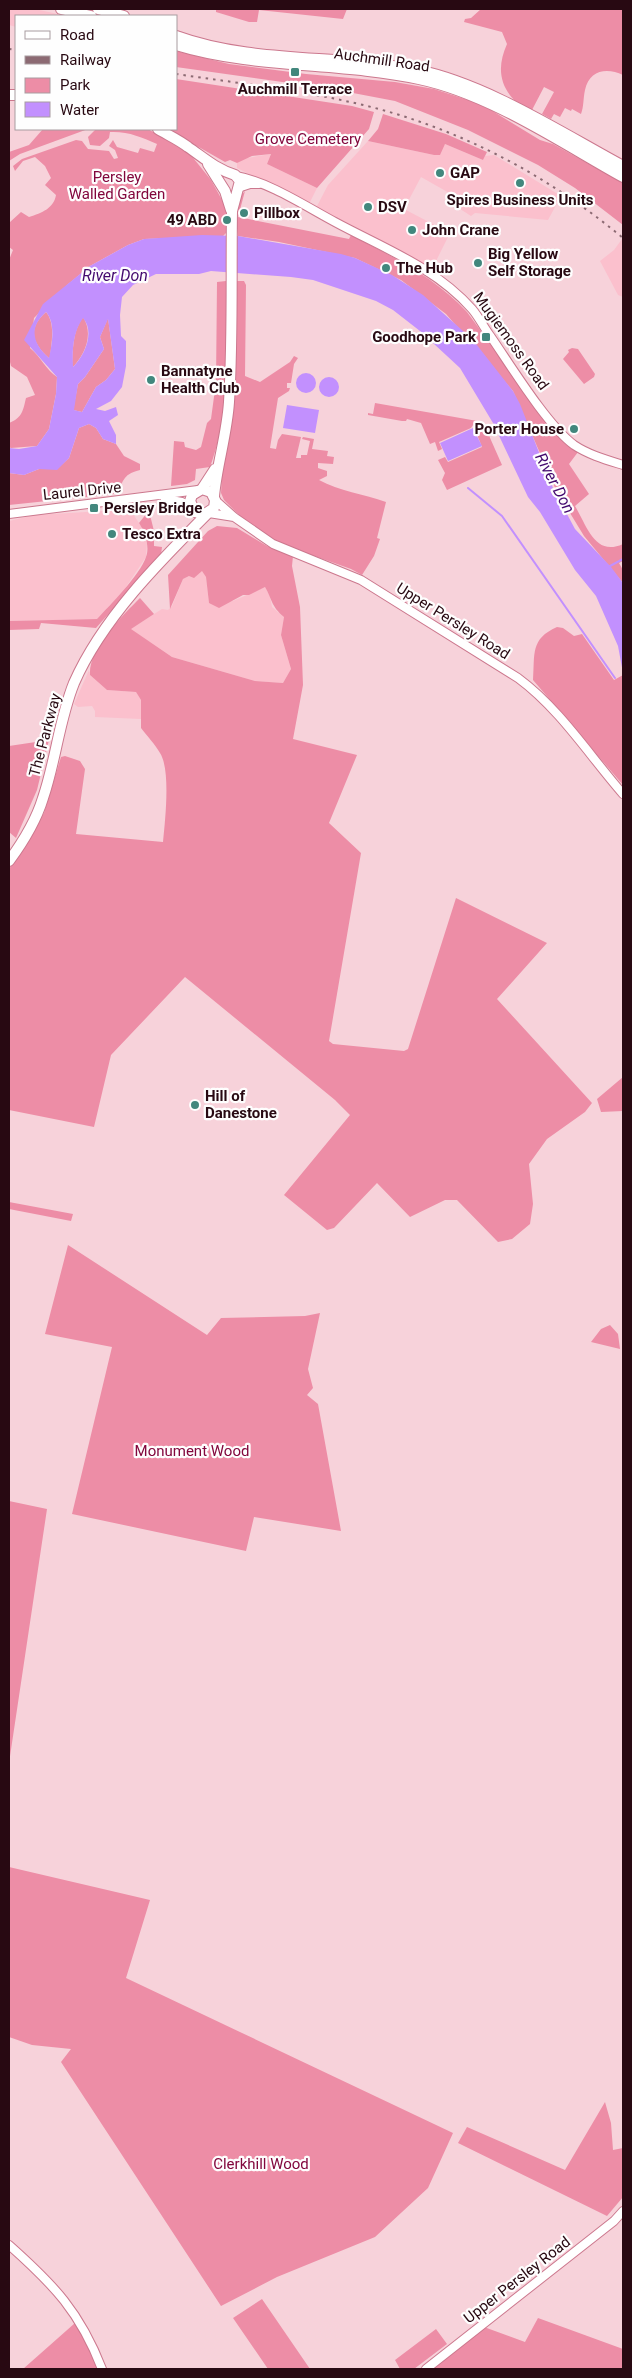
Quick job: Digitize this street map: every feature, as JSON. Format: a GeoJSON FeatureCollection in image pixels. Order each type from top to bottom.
{"type":"FeatureCollection","features":[{"type":"Feature","properties":{"kind":"main road"},"geometry":{"type":"LineString","coordinates":[[61,9],[87,15]]}},
{"type":"Feature","properties":{"kind":"main road"},"geometry":{"type":"LineString","coordinates":[[98,9],[115,13]]}},
{"type":"Feature","properties":{"kind":"main road","name":"Auchmill Road"},"geometry":{"type":"LineString","coordinates":[[178,36],[236,51],[395,66],[433,74],[483,92],[623,166]]}},
{"type":"Feature","properties":{"kind":"main road","name":"Auchmill Road"},"geometry":{"type":"LineString","coordinates":[[178,45],[249,60],[398,75],[440,84],[490,104],[623,177]]}},
{"type":"Feature","properties":{"kind":"main road"},"geometry":{"type":"LineString","coordinates":[[160,130],[187,146],[207,163],[240,181],[232,214],[229,404],[225,441],[217,466],[214,508],[172,551]]}},
{"type":"Feature","properties":{"kind":"main road"},"geometry":{"type":"LineString","coordinates":[[207,163],[223,188],[229,193],[237,189]]}},
{"type":"Feature","properties":{"kind":"main road"},"geometry":{"type":"LineString","coordinates":[[232,175],[222,179],[223,188],[232,214]]}},
{"type":"Feature","properties":{"kind":"main road"},"geometry":{"type":"LineString","coordinates":[[172,551],[187,526],[192,508],[191,498],[200,490],[217,466]]}},
{"type":"Feature","properties":{"kind":"main road"},"geometry":{"type":"LineString","coordinates":[[200,490],[211,492],[215,498]]}},
{"type":"Feature","properties":{"kind":"main road"},"geometry":{"type":"LineString","coordinates":[[192,508],[200,514],[209,513]]}},
{"type":"Feature","properties":{"kind":"main road","name":"The Parkway"},"geometry":{"type":"LineString","coordinates":[[9,861],[28,832],[43,798],[63,716],[74,683],[95,644],[126,602],[172,551]]}},
{"type":"Feature","properties":{"kind":"street","name":"Mugiemoss Road"},"geometry":{"type":"LineString","coordinates":[[232,175],[250,178],[403,257],[451,288],[473,310],[562,434],[588,452],[623,465]]}},
{"type":"Feature","properties":{"kind":"street"},"geometry":{"type":"LineString","coordinates":[[237,189],[250,184],[261,184]]}},
{"type":"Feature","properties":{"kind":"street","name":"Laurel Drive"},"geometry":{"type":"LineString","coordinates":[[9,514],[90,503],[158,497],[200,490]]}},
{"type":"Feature","properties":{"kind":"street","name":"Laurel Drive"},"geometry":{"type":"LineString","coordinates":[[158,497],[182,502],[192,508]]}},
{"type":"Feature","properties":{"kind":"street","name":"Upper Persley Road"},"geometry":{"type":"LineString","coordinates":[[215,498],[234,517],[273,544],[361,580],[535,690],[623,794]]}},
{"type":"Feature","properties":{"kind":"street","name":"Upper Persley Road"},"geometry":{"type":"LineString","coordinates":[[209,513],[234,517]]}},
{"type":"Feature","properties":{"kind":"street","name":"Upper Persley Road"},"geometry":{"type":"LineString","coordinates":[[426,2369],[614,2221],[623,2211]]}},
{"type":"Feature","properties":{"kind":"street"},"geometry":{"type":"LineString","coordinates":[[9,2244],[60,2293],[90,2337],[102,2369]]}},
{"type":"Feature","properties":{"kind":"shaded area"},"geometry":{"type":"Polygon","coordinates":[[[9,9],[35,9],[62,15],[15,15],[15,27],[9,25],[9,9]]]}},
{"type":"Feature","properties":{"kind":"shaded area"},"geometry":{"type":"Polygon","coordinates":[[[368,141],[434,155],[445,144],[483,160],[485,156],[494,155],[561,196],[548,220],[475,213],[471,216],[457,207],[459,202],[450,196],[451,194],[421,177],[404,209],[450,233],[434,265],[428,267],[316,208],[328,185],[368,141]]]}},
{"type":"Feature","properties":{"kind":"shaded area"},"geometry":{"type":"Polygon","coordinates":[[[271,154],[267,164],[317,188],[309,204],[237,168],[237,163],[241,159],[271,154]]]}},
{"type":"Feature","properties":{"kind":"shaded area","name":"Spires Business Units"},"geometry":{"type":"Polygon","coordinates":[[[622,239],[623,297],[618,295],[600,261],[614,250],[622,239]]]}},
{"type":"Feature","properties":{"kind":"shaded area"},"geometry":{"type":"Polygon","coordinates":[[[120,510],[133,514],[141,526],[147,544],[146,557],[124,590],[97,619],[9,621],[9,521],[35,515],[120,510]]]}},
{"type":"Feature","properties":{"kind":"shaded area"},"geometry":{"type":"Polygon","coordinates":[[[202,570],[206,577],[209,603],[233,601],[265,587],[270,596],[272,607],[284,617],[281,635],[291,669],[283,683],[255,681],[172,657],[130,629],[162,609],[168,610],[172,606],[183,579],[202,570]]]}},
{"type":"Feature","properties":{"kind":"shaded area"},"geometry":{"type":"Polygon","coordinates":[[[89,670],[90,675],[107,690],[136,692],[141,700],[141,719],[95,717],[95,711],[92,706],[78,707],[74,704],[89,670]]]}},
{"type":"Feature","properties":{"kind":"green space"},"geometry":{"type":"Polygon","coordinates":[[[216,9],[347,9],[343,19],[259,10],[257,22],[249,22],[216,12],[216,9]]]}},
{"type":"Feature","properties":{"kind":"green space"},"geometry":{"type":"Polygon","coordinates":[[[481,9],[623,9],[623,75],[611,71],[595,74],[587,83],[581,114],[572,109],[571,111],[565,108],[560,117],[554,114],[551,119],[542,114],[554,92],[544,87],[532,110],[516,101],[509,94],[502,80],[501,73],[502,59],[507,44],[502,32],[464,22],[465,19],[471,18],[481,9]]]}},
{"type":"Feature","properties":{"kind":"green space"},"geometry":{"type":"Polygon","coordinates":[[[178,51],[229,64],[306,74],[395,82],[434,89],[471,101],[491,110],[540,140],[553,144],[623,183],[623,225],[575,188],[538,165],[468,130],[395,101],[332,89],[178,67],[178,51]]]}},
{"type":"Feature","properties":{"kind":"green space","name":"Grove Cemetery"},"geometry":{"type":"Polygon","coordinates":[[[178,79],[352,106],[374,112],[369,129],[317,188],[267,164],[271,154],[252,156],[237,163],[230,160],[225,162],[169,130],[178,130],[178,79]]]}},
{"type":"Feature","properties":{"kind":"green space"},"geometry":{"type":"Polygon","coordinates":[[[383,114],[446,134],[487,152],[483,160],[445,144],[440,155],[434,155],[368,141],[378,129],[383,114]]]}},
{"type":"Feature","properties":{"kind":"green space"},"geometry":{"type":"Polygon","coordinates":[[[42,130],[85,130],[20,154],[9,161],[9,152],[29,145],[42,130]]]}},
{"type":"Feature","properties":{"kind":"green space","name":"Persley Walled Garden"},"geometry":{"type":"Polygon","coordinates":[[[95,130],[150,130],[190,154],[211,180],[226,207],[226,233],[223,236],[144,239],[128,245],[90,266],[67,285],[34,318],[30,348],[57,377],[56,394],[49,429],[37,446],[11,448],[9,447],[9,423],[17,419],[21,414],[26,398],[35,395],[27,377],[9,363],[9,260],[13,250],[9,247],[9,223],[21,212],[29,217],[43,212],[50,207],[56,195],[45,185],[51,178],[45,166],[35,157],[23,161],[15,171],[13,166],[22,159],[76,140],[82,141],[88,149],[109,151],[114,159],[118,158],[115,150],[109,146],[113,140],[117,147],[138,153],[140,148],[154,152],[157,144],[122,132],[110,132],[109,138],[100,146],[90,145],[88,137],[95,130]]]}},
{"type":"Feature","properties":{"kind":"green space"},"geometry":{"type":"Polygon","coordinates":[[[245,191],[238,217],[349,239],[351,235],[427,278],[467,312],[556,433],[578,452],[569,464],[589,494],[575,506],[588,530],[599,543],[613,547],[623,544],[623,561],[619,563],[623,570],[623,583],[584,536],[556,490],[513,391],[446,314],[401,280],[355,258],[279,242],[238,236],[237,206],[241,195],[245,191]]]}},
{"type":"Feature","properties":{"kind":"green space"},"geometry":{"type":"Polygon","coordinates":[[[226,281],[228,327],[227,375],[222,423],[217,445],[210,467],[196,469],[195,480],[187,484],[171,486],[174,441],[184,442],[185,447],[196,450],[201,447],[207,423],[211,419],[216,382],[217,282],[226,281]]]}},
{"type":"Feature","properties":{"kind":"green space"},"geometry":{"type":"Polygon","coordinates":[[[236,281],[244,281],[246,285],[245,376],[260,382],[290,362],[294,356],[298,358],[294,364],[291,383],[287,383],[287,388],[290,388],[289,391],[278,398],[270,448],[276,449],[282,434],[301,437],[296,458],[301,458],[301,455],[307,455],[310,441],[302,439],[303,437],[314,439],[312,449],[328,451],[327,456],[334,457],[333,464],[318,463],[318,468],[327,471],[327,476],[319,480],[335,487],[386,502],[377,538],[380,539],[374,556],[362,575],[351,569],[275,542],[242,518],[224,500],[221,493],[222,473],[231,419],[236,281]]]}},
{"type":"Feature","properties":{"kind":"green space"},"geometry":{"type":"Polygon","coordinates":[[[46,312],[52,328],[50,359],[39,347],[34,336],[36,324],[46,312]]]}},
{"type":"Feature","properties":{"kind":"green space"},"geometry":{"type":"Polygon","coordinates":[[[83,317],[88,330],[88,337],[81,357],[72,368],[75,335],[83,317]]]}},
{"type":"Feature","properties":{"kind":"green space"},"geometry":{"type":"Polygon","coordinates":[[[108,318],[115,369],[106,380],[96,387],[82,412],[73,410],[78,384],[104,349],[100,337],[108,318]]]}},
{"type":"Feature","properties":{"kind":"green space"},"geometry":{"type":"Polygon","coordinates":[[[572,348],[578,349],[595,374],[594,377],[584,384],[563,359],[569,352],[568,350],[572,348]]]}},
{"type":"Feature","properties":{"kind":"green space"},"geometry":{"type":"Polygon","coordinates":[[[375,403],[483,422],[502,465],[447,490],[442,480],[445,473],[438,460],[445,457],[448,462],[482,447],[473,425],[471,428],[439,442],[442,449],[438,451],[435,442],[430,444],[421,423],[407,419],[402,421],[368,415],[368,413],[373,414],[375,403]]]}},
{"type":"Feature","properties":{"kind":"green space"},"geometry":{"type":"Polygon","coordinates":[[[89,424],[96,428],[103,439],[116,444],[124,456],[140,464],[140,470],[129,474],[114,494],[9,505],[9,473],[24,475],[39,469],[57,469],[69,458],[79,428],[89,424]]]}},
{"type":"Feature","properties":{"kind":"green space"},"geometry":{"type":"Polygon","coordinates":[[[147,513],[150,515],[156,539],[154,540],[154,546],[162,547],[161,555],[96,628],[41,623],[39,629],[9,630],[9,621],[97,619],[124,590],[143,564],[147,553],[147,544],[139,523],[147,513]]]}},
{"type":"Feature","properties":{"kind":"green space"},"geometry":{"type":"Polygon","coordinates":[[[217,526],[237,528],[267,546],[293,556],[292,566],[300,607],[303,685],[293,739],[357,755],[329,823],[361,853],[329,1041],[333,1044],[404,1051],[408,1049],[456,898],[547,943],[497,999],[592,1103],[585,1112],[547,1139],[529,1164],[533,1204],[530,1224],[512,1239],[498,1242],[457,1200],[445,1200],[410,1217],[377,1183],[334,1228],[327,1230],[284,1195],[350,1115],[335,1100],[185,977],[111,1055],[94,1127],[9,1110],[9,869],[27,844],[44,813],[61,757],[65,756],[80,761],[85,769],[76,834],[163,842],[166,783],[163,761],[158,750],[141,728],[141,700],[136,692],[107,690],[90,675],[91,665],[100,644],[116,623],[140,598],[154,614],[131,629],[172,657],[255,681],[283,683],[291,669],[281,635],[284,617],[274,606],[265,587],[249,595],[243,595],[219,608],[209,603],[206,577],[202,571],[194,578],[189,576],[183,579],[170,609],[168,575],[208,531],[217,526]]]}},
{"type":"Feature","properties":{"kind":"green space"},"geometry":{"type":"Polygon","coordinates":[[[557,627],[563,628],[574,636],[582,634],[614,680],[623,675],[623,785],[533,680],[534,655],[538,642],[548,632],[557,627]]]}},
{"type":"Feature","properties":{"kind":"green space"},"geometry":{"type":"Polygon","coordinates":[[[49,740],[37,790],[16,838],[9,832],[9,746],[49,740]]]}},
{"type":"Feature","properties":{"kind":"green space"},"geometry":{"type":"Polygon","coordinates":[[[623,1077],[623,1111],[601,1112],[597,1099],[623,1077]]]}},
{"type":"Feature","properties":{"kind":"green space"},"geometry":{"type":"Polygon","coordinates":[[[9,1202],[73,1214],[71,1221],[9,1209],[9,1202]]]}},
{"type":"Feature","properties":{"kind":"green space","name":"Monument Wood"},"geometry":{"type":"Polygon","coordinates":[[[68,1245],[207,1335],[221,1318],[305,1316],[320,1313],[308,1369],[313,1388],[307,1395],[318,1404],[341,1531],[254,1517],[246,1551],[72,1514],[112,1347],[45,1334],[68,1245]]]}},
{"type":"Feature","properties":{"kind":"green space"},"geometry":{"type":"Polygon","coordinates":[[[610,1325],[618,1334],[620,1349],[591,1342],[601,1329],[610,1325]]]}},
{"type":"Feature","properties":{"kind":"green space"},"geometry":{"type":"Polygon","coordinates":[[[9,1501],[47,1509],[9,1763],[9,1501]]]}},
{"type":"Feature","properties":{"kind":"green space","name":"Clerkhill Wood"},"geometry":{"type":"Polygon","coordinates":[[[9,1867],[150,1900],[126,1978],[453,2133],[428,2188],[375,2237],[277,2277],[221,2306],[61,2062],[71,2049],[32,2045],[9,2037],[9,1867]]]}},
{"type":"Feature","properties":{"kind":"green space"},"geometry":{"type":"Polygon","coordinates":[[[605,2102],[611,2123],[613,2150],[623,2148],[623,2197],[607,2216],[458,2143],[467,2127],[565,2170],[605,2102]]]}},
{"type":"Feature","properties":{"kind":"green space"},"geometry":{"type":"Polygon","coordinates":[[[262,2299],[310,2369],[268,2369],[233,2318],[262,2299]]]}},
{"type":"Feature","properties":{"kind":"green space"},"geometry":{"type":"Polygon","coordinates":[[[538,2318],[623,2349],[623,2369],[431,2369],[484,2327],[525,2342],[538,2318]]]}},
{"type":"Feature","properties":{"kind":"green space"},"geometry":{"type":"Polygon","coordinates":[[[75,2323],[85,2337],[97,2369],[23,2369],[75,2323]]]}},
{"type":"Feature","properties":{"kind":"green space"},"geometry":{"type":"Polygon","coordinates":[[[436,2329],[447,2344],[414,2369],[400,2369],[395,2360],[436,2329]]]}},
{"type":"Feature","properties":{"kind":"water","name":"River Don"},"geometry":{"type":"Polygon","coordinates":[[[202,235],[238,236],[355,258],[392,275],[423,295],[473,340],[513,391],[520,404],[553,488],[575,529],[611,567],[623,583],[623,673],[618,646],[596,596],[575,570],[540,512],[528,497],[493,423],[460,368],[420,331],[393,310],[376,301],[313,280],[211,271],[199,274],[156,274],[133,285],[122,297],[120,315],[121,336],[126,341],[126,366],[122,387],[111,401],[96,409],[105,411],[116,407],[118,415],[109,421],[116,435],[116,444],[103,439],[96,428],[89,424],[79,428],[69,458],[57,470],[39,469],[24,475],[9,473],[9,448],[19,449],[37,446],[49,429],[56,394],[57,377],[24,340],[43,304],[90,266],[128,245],[144,239],[202,235]],[[46,312],[37,324],[35,336],[39,347],[49,358],[52,328],[46,312]],[[83,318],[74,341],[73,367],[85,350],[87,343],[87,324],[83,318]],[[108,319],[100,337],[104,349],[78,384],[74,410],[82,412],[96,387],[106,380],[115,369],[108,319]]]}},
{"type":"Feature","properties":{"kind":"water"},"geometry":{"type":"Polygon","coordinates":[[[306,373],[313,376],[316,383],[313,390],[306,393],[299,390],[296,383],[299,376],[306,373]]]}},
{"type":"Feature","properties":{"kind":"water"},"geometry":{"type":"Polygon","coordinates":[[[329,377],[336,380],[339,387],[336,394],[329,397],[322,394],[319,387],[322,380],[329,377]]]}},
{"type":"Feature","properties":{"kind":"water"},"geometry":{"type":"Polygon","coordinates":[[[287,405],[319,410],[315,433],[283,428],[287,405]]]}},
{"type":"Feature","properties":{"kind":"water"},"geometry":{"type":"Polygon","coordinates":[[[473,428],[482,446],[448,461],[440,443],[473,428]]]}},
{"type":"Feature","properties":{"kind":"waterway"},"geometry":{"type":"LineString","coordinates":[[468,488],[502,516],[615,678]]}},
{"type":"Feature","properties":{"kind":"waterway"},"geometry":{"type":"LineString","coordinates":[[610,566],[623,559]]}},
{"type":"Feature","properties":{"kind":"railway"},"geometry":{"type":"LineString","coordinates":[[9,49],[15,50]]}},
{"type":"Feature","properties":{"kind":"railway"},"geometry":{"type":"LineString","coordinates":[[178,74],[336,99],[395,114],[431,126],[499,156],[531,174],[563,193],[623,238]]}},
{"type":"Feature","properties":{"kind":"place","name":"Auchmill Terrace"},"geometry":{"type":"Point","coordinates":[295,72]}},
{"type":"Feature","properties":{"kind":"place","name":"GAP"},"geometry":{"type":"Point","coordinates":[440,173]}},
{"type":"Feature","properties":{"kind":"place","name":"Spires Business Units"},"geometry":{"type":"Point","coordinates":[520,183]}},
{"type":"Feature","properties":{"kind":"place","name":"DSV"},"geometry":{"type":"Point","coordinates":[368,207]}},
{"type":"Feature","properties":{"kind":"place","name":"Pillbox"},"geometry":{"type":"Point","coordinates":[244,213]}},
{"type":"Feature","properties":{"kind":"place","name":"49 ABD"},"geometry":{"type":"Point","coordinates":[227,220]}},
{"type":"Feature","properties":{"kind":"place","name":"John Crane"},"geometry":{"type":"Point","coordinates":[412,230]}},
{"type":"Feature","properties":{"kind":"place","name":"Big Yellow Self Storage"},"geometry":{"type":"Point","coordinates":[478,263]}},
{"type":"Feature","properties":{"kind":"place","name":"The Hub"},"geometry":{"type":"Point","coordinates":[386,268]}},
{"type":"Feature","properties":{"kind":"place","name":"Goodhope Park"},"geometry":{"type":"Point","coordinates":[486,337]}},
{"type":"Feature","properties":{"kind":"place","name":"Bannatyne Health Club"},"geometry":{"type":"Point","coordinates":[151,380]}},
{"type":"Feature","properties":{"kind":"place","name":"Porter House"},"geometry":{"type":"Point","coordinates":[574,429]}},
{"type":"Feature","properties":{"kind":"place","name":"Persley Bridge"},"geometry":{"type":"Point","coordinates":[94,508]}},
{"type":"Feature","properties":{"kind":"place","name":"Tesco Extra"},"geometry":{"type":"Point","coordinates":[112,534]}},
{"type":"Feature","properties":{"kind":"place","name":"Hill of Danestone"},"geometry":{"type":"Point","coordinates":[195,1105]}}]}
